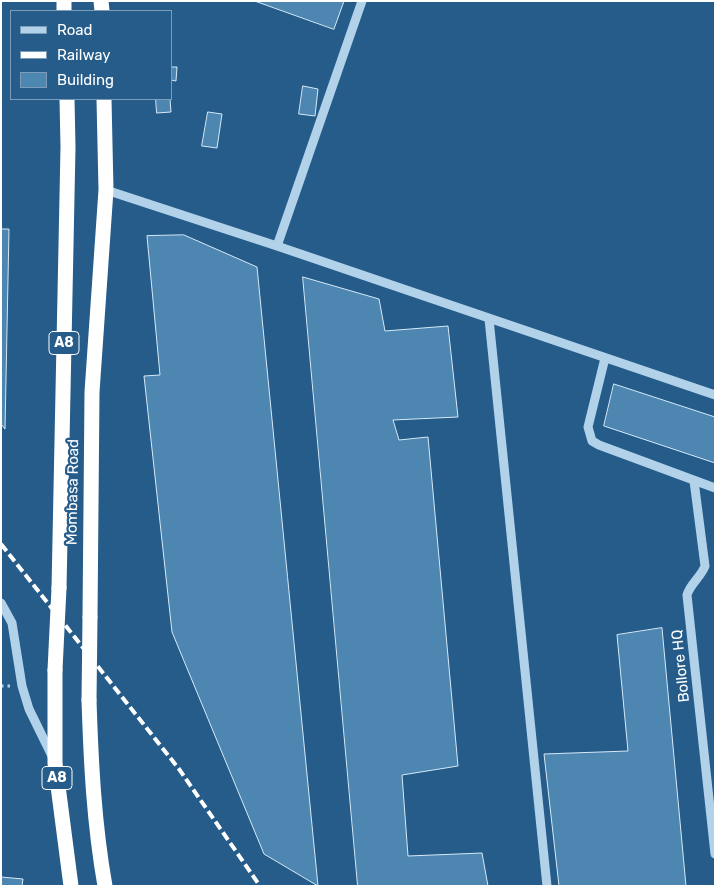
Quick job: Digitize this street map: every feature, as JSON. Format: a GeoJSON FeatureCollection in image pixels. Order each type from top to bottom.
{"type":"FeatureCollection","features":[{"type":"Feature","properties":{"kind":"highway","name":"Mombasa Road"},"geometry":{"type":"LineString","coordinates":[[66,100],[68,147],[55,670],[56,763],[71,886]]}},
{"type":"Feature","properties":{"kind":"highway","name":"Mombasa Road"},"geometry":{"type":"LineString","coordinates":[[104,100],[106,190],[92,392],[89,700],[92,782],[105,886]]}},
{"type":"Feature","properties":{"kind":"street"},"geometry":{"type":"LineString","coordinates":[[277,246],[362,1]]}},
{"type":"Feature","properties":{"kind":"street"},"geometry":{"type":"LineString","coordinates":[[106,190],[715,395]]}},
{"type":"Feature","properties":{"kind":"street"},"geometry":{"type":"LineString","coordinates":[[489,319],[547,886]]}},
{"type":"Feature","properties":{"kind":"street"},"geometry":{"type":"LineString","coordinates":[[605,358],[588,427],[592,441],[715,488]]}},
{"type":"Feature","properties":{"kind":"street","name":"Bollore HQ"},"geometry":{"type":"LineString","coordinates":[[694,481],[705,566],[687,595],[715,854]]}},
{"type":"Feature","properties":{"kind":"street"},"geometry":{"type":"LineString","coordinates":[[1,603],[12,623],[20,676],[29,709],[56,763]]}},
{"type":"Feature","properties":{"kind":"building"},"geometry":{"type":"Polygon","coordinates":[[[255,1],[344,1],[334,29],[255,1]]]}},
{"type":"Feature","properties":{"kind":"building"},"geometry":{"type":"Polygon","coordinates":[[[172,67],[177,67],[176,81],[172,80],[172,67]]]}},
{"type":"Feature","properties":{"kind":"building"},"geometry":{"type":"Polygon","coordinates":[[[303,86],[318,89],[315,116],[299,114],[303,86]]]}},
{"type":"Feature","properties":{"kind":"building"},"geometry":{"type":"Polygon","coordinates":[[[156,100],[170,100],[171,112],[157,113],[156,100]]]}},
{"type":"Feature","properties":{"kind":"building"},"geometry":{"type":"Polygon","coordinates":[[[208,112],[222,114],[217,148],[202,146],[208,112]]]}},
{"type":"Feature","properties":{"kind":"building"},"geometry":{"type":"Polygon","coordinates":[[[1,229],[9,229],[5,429],[1,424],[1,229]]]}},
{"type":"Feature","properties":{"kind":"building"},"geometry":{"type":"Polygon","coordinates":[[[184,235],[257,267],[318,886],[264,854],[172,632],[144,376],[160,375],[147,236],[184,235]]]}},
{"type":"Feature","properties":{"kind":"building"},"geometry":{"type":"Polygon","coordinates":[[[303,277],[379,299],[385,331],[448,326],[458,417],[393,420],[399,440],[428,437],[458,766],[402,775],[408,856],[482,853],[488,886],[358,886],[303,277]]]}},
{"type":"Feature","properties":{"kind":"building"},"geometry":{"type":"Polygon","coordinates":[[[614,384],[715,417],[715,463],[604,426],[614,384]]]}},
{"type":"Feature","properties":{"kind":"building"},"geometry":{"type":"Polygon","coordinates":[[[662,628],[686,886],[559,886],[544,754],[628,751],[617,635],[662,628]]]}},
{"type":"Feature","properties":{"kind":"building"},"geometry":{"type":"Polygon","coordinates":[[[1,877],[23,879],[22,886],[1,886],[1,877]]]}},
{"type":"Feature","properties":{"kind":"railway"},"geometry":{"type":"LineString","coordinates":[[1,544],[179,769],[260,886]]}}]}
